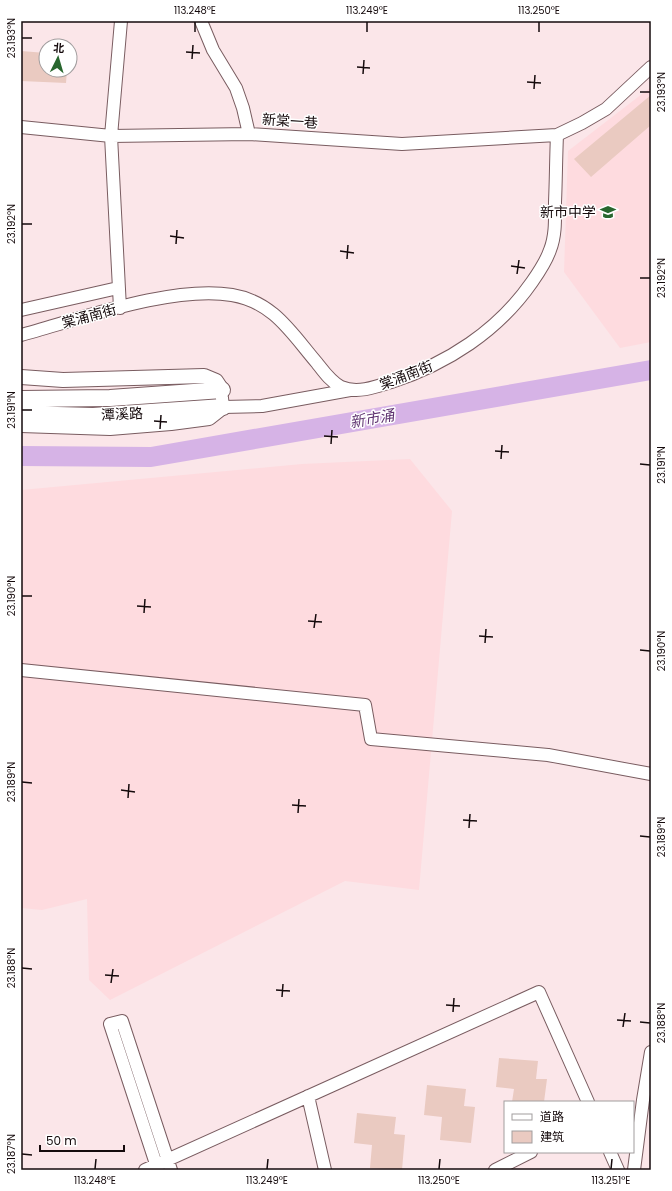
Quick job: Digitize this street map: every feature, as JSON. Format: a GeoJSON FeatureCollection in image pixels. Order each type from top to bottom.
{"type":"FeatureCollection","features":[{"type":"Feature","properties":{"kind":"main road","name":"潭溪路"},"geometry":{"type":"LineString","coordinates":[[21,399],[110,398],[222,390]]}},
{"type":"Feature","properties":{"kind":"main road","name":"潭溪路"},"geometry":{"type":"LineString","coordinates":[[21,414],[93,416],[223,407]]}},
{"type":"Feature","properties":{"kind":"street"},"geometry":{"type":"LineString","coordinates":[[120,308],[111,136],[121,21]]}},
{"type":"Feature","properties":{"kind":"street"},"geometry":{"type":"LineString","coordinates":[[201,21],[213,50],[236,88],[243,108],[249,134]]}},
{"type":"Feature","properties":{"kind":"street"},"geometry":{"type":"LineString","coordinates":[[557,135],[606,109],[651,67]]}},
{"type":"Feature","properties":{"kind":"street","name":"新棠一巷"},"geometry":{"type":"LineString","coordinates":[[21,127],[111,136],[249,134],[402,144],[557,135]]}},
{"type":"Feature","properties":{"kind":"street","name":"棠涌南街"},"geometry":{"type":"LineString","coordinates":[[21,335],[159,299],[201,294],[230,295],[257,302],[266,307],[281,321],[334,383],[352,390],[385,385],[449,358],[484,334],[507,313],[525,293],[546,260],[553,243],[557,135]]}},
{"type":"Feature","properties":{"kind":"street"},"geometry":{"type":"LineString","coordinates":[[21,310],[118,288]]}},
{"type":"Feature","properties":{"kind":"street"},"geometry":{"type":"LineString","coordinates":[[21,377],[62,380],[204,376],[216,381],[222,390],[223,407]]}},
{"type":"Feature","properties":{"kind":"street"},"geometry":{"type":"LineString","coordinates":[[21,425],[110,428],[171,423],[209,418],[223,407],[262,406],[352,390]]}},
{"type":"Feature","properties":{"kind":"street"},"geometry":{"type":"LineString","coordinates":[[21,670],[365,705],[372,739],[548,756],[651,774]]}},
{"type":"Feature","properties":{"kind":"street"},"geometry":{"type":"LineString","coordinates":[[145,1170],[163,1166],[308,1096],[539,992],[588,1101]]}},
{"type":"Feature","properties":{"kind":"street"},"geometry":{"type":"LineString","coordinates":[[122,1021],[163,1166],[110,1024],[122,1021]]}},
{"type":"Feature","properties":{"kind":"street"},"geometry":{"type":"LineString","coordinates":[[634,1170],[651,1052]]}},
{"type":"Feature","properties":{"kind":"street"},"geometry":{"type":"LineString","coordinates":[[308,1096],[325,1170]]}},
{"type":"Feature","properties":{"kind":"street"},"geometry":{"type":"LineString","coordinates":[[495,1170],[529,1153]]}},
{"type":"Feature","properties":{"kind":"street"},"geometry":{"type":"LineString","coordinates":[[610,1153],[618,1170]]}},
{"type":"Feature","properties":{"kind":"shaded area","name":"新市中学"},"geometry":{"type":"Polygon","coordinates":[[[651,87],[651,342],[620,348],[564,272],[568,151],[651,87]]]}},
{"type":"Feature","properties":{"kind":"shaded area"},"geometry":{"type":"Polygon","coordinates":[[[410,459],[452,511],[419,890],[345,881],[110,1000],[89,980],[87,899],[42,910],[21,908],[21,490],[302,464],[410,459]]]}},
{"type":"Feature","properties":{"kind":"building"},"geometry":{"type":"Polygon","coordinates":[[[21,51],[38,52],[38,78],[66,78],[66,83],[21,81],[21,51]]]}},
{"type":"Feature","properties":{"kind":"building"},"geometry":{"type":"Polygon","coordinates":[[[651,95],[651,125],[591,177],[574,159],[651,95]]]}},
{"type":"Feature","properties":{"kind":"building"},"geometry":{"type":"Polygon","coordinates":[[[499,1058],[538,1061],[536,1079],[547,1079],[544,1101],[512,1101],[514,1089],[496,1087],[499,1058]]]}},
{"type":"Feature","properties":{"kind":"building"},"geometry":{"type":"Polygon","coordinates":[[[427,1085],[466,1089],[464,1106],[475,1107],[471,1143],[440,1140],[442,1117],[424,1115],[427,1085]]]}},
{"type":"Feature","properties":{"kind":"building"},"geometry":{"type":"Polygon","coordinates":[[[357,1113],[396,1117],[394,1134],[405,1135],[402,1170],[370,1168],[372,1145],[354,1143],[357,1113]]]}},
{"type":"Feature","properties":{"kind":"waterway","name":"新市涌"},"geometry":{"type":"LineString","coordinates":[[21,456],[151,457],[651,370]]}},
{"type":"Feature","properties":{"kind":"place","name":"新市中学"},"geometry":{"type":"Point","coordinates":[608,212]}}]}
